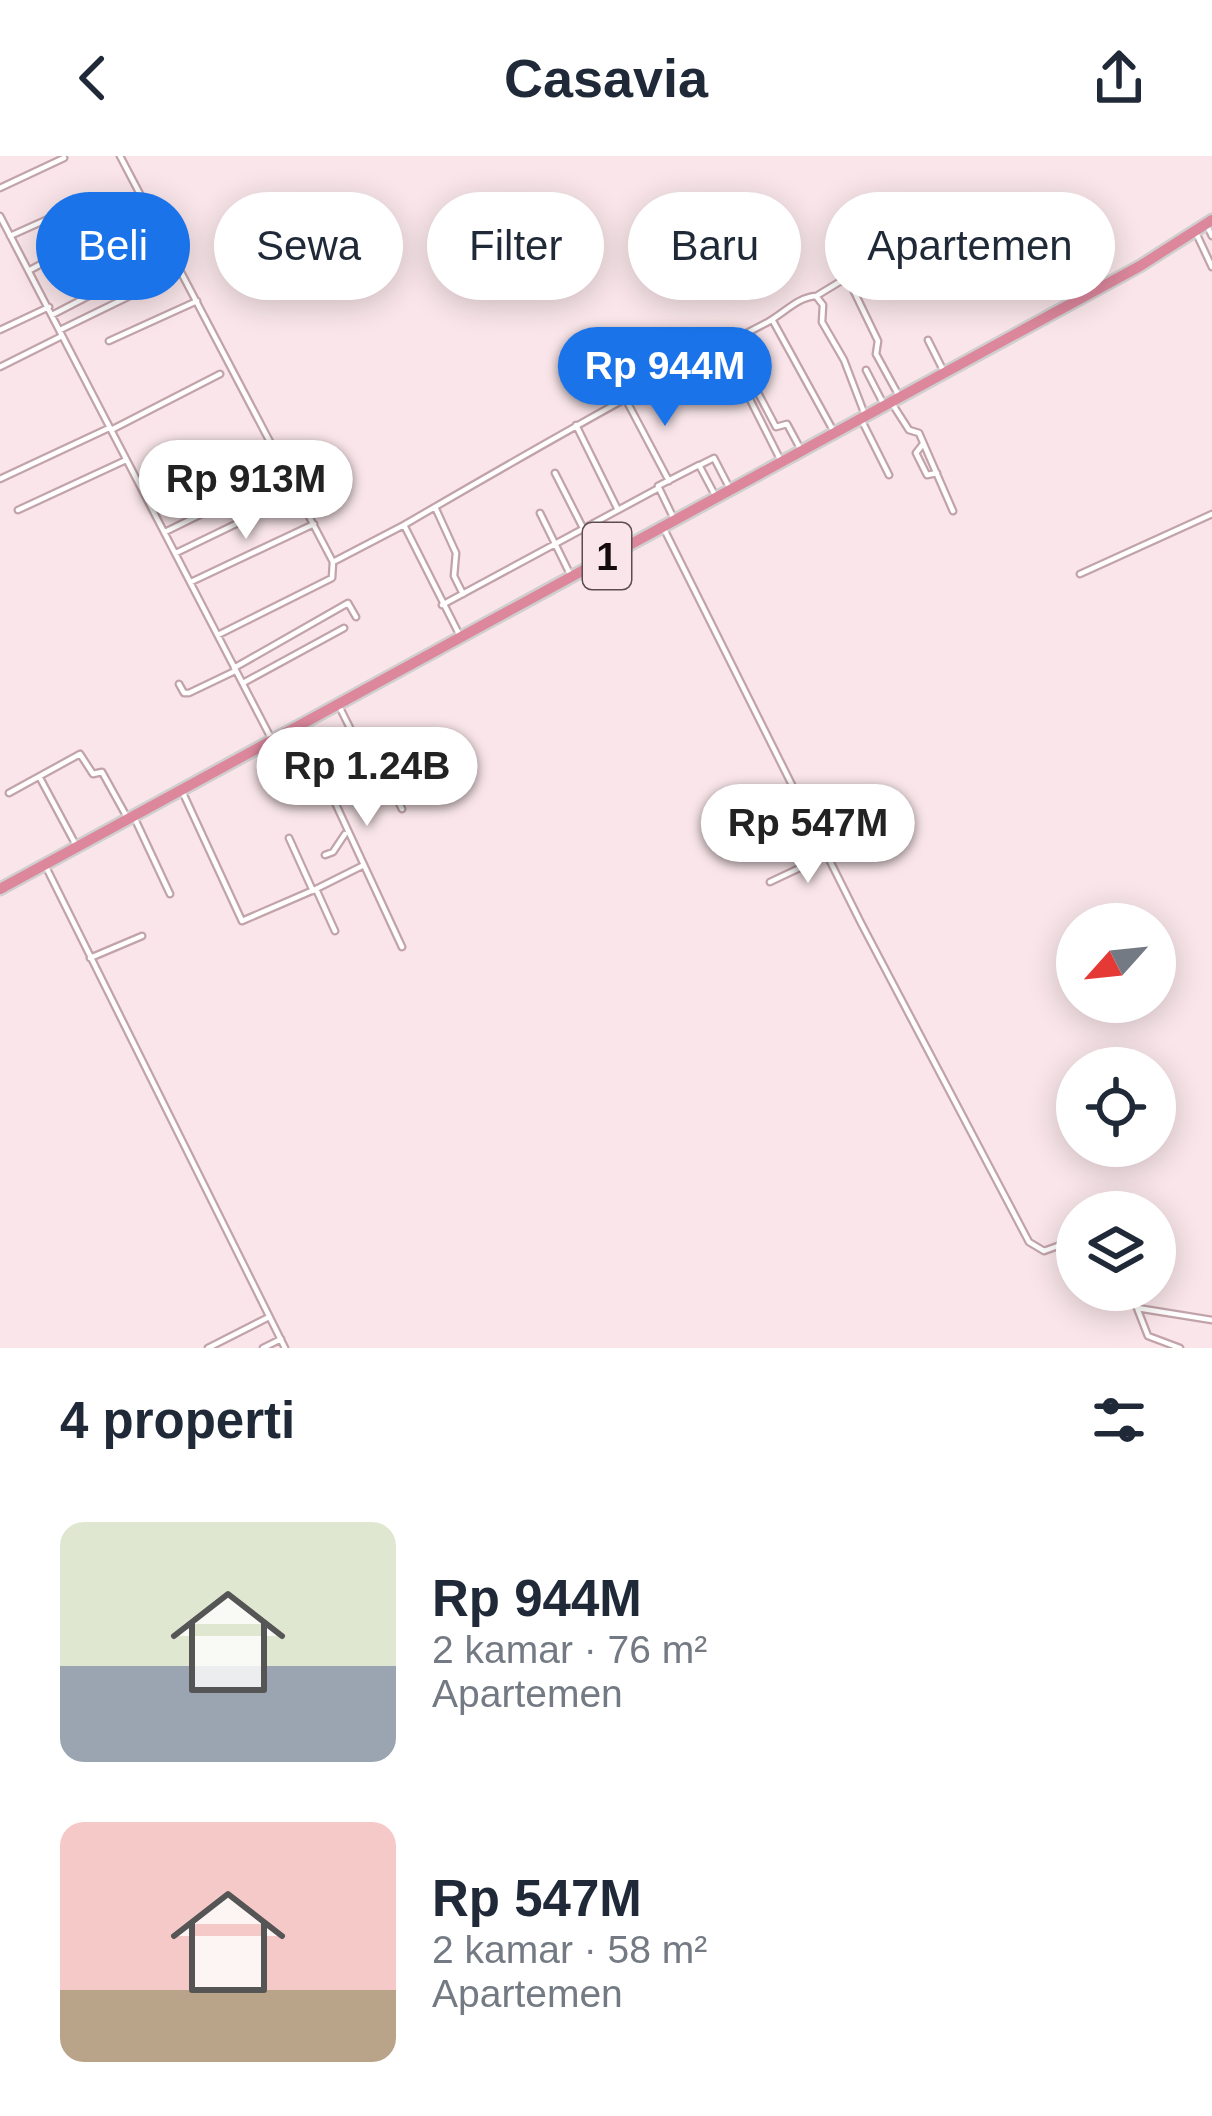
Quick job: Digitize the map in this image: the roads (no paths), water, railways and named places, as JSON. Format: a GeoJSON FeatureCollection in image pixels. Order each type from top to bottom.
{"type":"FeatureCollection","features":[{"type":"Feature","properties":{"kind":"highway","name":"1"},"geometry":{"type":"LineString","coordinates":[[0,889],[1140,266],[1204,224]]}},
{"type":"Feature","properties":{"kind":"street"},"geometry":{"type":"LineString","coordinates":[[120,156],[139,192]]}},
{"type":"Feature","properties":{"kind":"street"},"geometry":{"type":"LineString","coordinates":[[0,188],[64,158]]}},
{"type":"Feature","properties":{"kind":"street"},"geometry":{"type":"LineString","coordinates":[[0,215],[272,740]]}},
{"type":"Feature","properties":{"kind":"street"},"geometry":{"type":"LineString","coordinates":[[10,236],[36,224]]}},
{"type":"Feature","properties":{"kind":"street"},"geometry":{"type":"LineString","coordinates":[[1204,224],[1212,236]]}},
{"type":"Feature","properties":{"kind":"street"},"geometry":{"type":"LineString","coordinates":[[1204,224],[1212,267]]}},
{"type":"Feature","properties":{"kind":"street"},"geometry":{"type":"LineString","coordinates":[[30,270],[36,267]]}},
{"type":"Feature","properties":{"kind":"street"},"geometry":{"type":"LineString","coordinates":[[333,562],[624,396],[841,281],[850,283],[878,341],[877,354],[891,401]]}},
{"type":"Feature","properties":{"kind":"street"},"geometry":{"type":"LineString","coordinates":[[190,289],[333,562],[332,578],[218,635]]}},
{"type":"Feature","properties":{"kind":"street"},"geometry":{"type":"LineString","coordinates":[[816,296],[823,304],[822,322],[844,360],[889,475]]}},
{"type":"Feature","properties":{"kind":"street"},"geometry":{"type":"LineString","coordinates":[[52,315],[81,300]]}},
{"type":"Feature","properties":{"kind":"street"},"geometry":{"type":"LineString","coordinates":[[0,367],[125,300]]}},
{"type":"Feature","properties":{"kind":"street"},"geometry":{"type":"LineString","coordinates":[[109,341],[196,301]]}},
{"type":"Feature","properties":{"kind":"street"},"geometry":{"type":"LineString","coordinates":[[0,330],[49,307]]}},
{"type":"Feature","properties":{"kind":"street"},"geometry":{"type":"LineString","coordinates":[[772,320],[834,432]]}},
{"type":"Feature","properties":{"kind":"street"},"geometry":{"type":"LineString","coordinates":[[928,340],[943,370]]}},
{"type":"Feature","properties":{"kind":"street"},"geometry":{"type":"LineString","coordinates":[[722,344],[781,461]]}},
{"type":"Feature","properties":{"kind":"street"},"geometry":{"type":"LineString","coordinates":[[866,370],[909,430],[919,433],[953,511]]}},
{"type":"Feature","properties":{"kind":"street"},"geometry":{"type":"LineString","coordinates":[[737,375],[746,372],[776,428],[788,424],[801,450]]}},
{"type":"Feature","properties":{"kind":"street"},"geometry":{"type":"LineString","coordinates":[[0,479],[220,374]]}},
{"type":"Feature","properties":{"kind":"street"},"geometry":{"type":"LineString","coordinates":[[624,396],[669,481]]}},
{"type":"Feature","properties":{"kind":"street"},"geometry":{"type":"LineString","coordinates":[[576,425],[618,510]]}},
{"type":"Feature","properties":{"kind":"street"},"geometry":{"type":"LineString","coordinates":[[442,605],[714,458],[730,488]]}},
{"type":"Feature","properties":{"kind":"street"},"geometry":{"type":"LineString","coordinates":[[19,510],[127,460]]}},
{"type":"Feature","properties":{"kind":"street"},"geometry":{"type":"LineString","coordinates":[[699,465],[716,497]]}},
{"type":"Feature","properties":{"kind":"street"},"geometry":{"type":"LineString","coordinates":[[165,532],[287,472]]}},
{"type":"Feature","properties":{"kind":"street"},"geometry":{"type":"LineString","coordinates":[[555,473],[584,528]]}},
{"type":"Feature","properties":{"kind":"street"},"geometry":{"type":"LineString","coordinates":[[657,489],[668,523],[827,854],[1029,1242],[1044,1251],[1056,1247]]}},
{"type":"Feature","properties":{"kind":"street"},"geometry":{"type":"LineString","coordinates":[[151,505],[181,491]]}},
{"type":"Feature","properties":{"kind":"street"},"geometry":{"type":"LineString","coordinates":[[176,553],[298,494]]}},
{"type":"Feature","properties":{"kind":"street"},"geometry":{"type":"LineString","coordinates":[[435,507],[456,553],[454,576],[463,594]]}},
{"type":"Feature","properties":{"kind":"street"},"geometry":{"type":"LineString","coordinates":[[540,513],[571,576]]}},
{"type":"Feature","properties":{"kind":"street"},"geometry":{"type":"LineString","coordinates":[[1080,574],[1212,514]]}},
{"type":"Feature","properties":{"kind":"street"},"geometry":{"type":"LineString","coordinates":[[191,582],[314,524]]}},
{"type":"Feature","properties":{"kind":"street"},"geometry":{"type":"LineString","coordinates":[[404,525],[462,638]]}},
{"type":"Feature","properties":{"kind":"street"},"geometry":{"type":"LineString","coordinates":[[179,684],[187,694],[348,603],[356,617]]}},
{"type":"Feature","properties":{"kind":"street"},"geometry":{"type":"LineString","coordinates":[[242,684],[344,628]]}},
{"type":"Feature","properties":{"kind":"street"},"geometry":{"type":"LineString","coordinates":[[338,703],[374,776],[387,779],[402,809]]}},
{"type":"Feature","properties":{"kind":"street"},"geometry":{"type":"LineString","coordinates":[[299,725],[402,947]]}},
{"type":"Feature","properties":{"kind":"street"},"geometry":{"type":"LineString","coordinates":[[9,794],[81,754],[93,774],[102,772],[170,893]]}},
{"type":"Feature","properties":{"kind":"street"},"geometry":{"type":"LineString","coordinates":[[300,785],[321,774]]}},
{"type":"Feature","properties":{"kind":"street"},"geometry":{"type":"LineString","coordinates":[[39,776],[77,847]]}},
{"type":"Feature","properties":{"kind":"street"},"geometry":{"type":"LineString","coordinates":[[181,790],[242,921],[362,866]]}},
{"type":"Feature","properties":{"kind":"street"},"geometry":{"type":"LineString","coordinates":[[325,855],[333,852],[346,832]]}},
{"type":"Feature","properties":{"kind":"street"},"geometry":{"type":"LineString","coordinates":[[289,838],[335,931]]}},
{"type":"Feature","properties":{"kind":"street"},"geometry":{"type":"LineString","coordinates":[[770,882],[827,854]]}},
{"type":"Feature","properties":{"kind":"street"},"geometry":{"type":"LineString","coordinates":[[45,865],[285,1348]]}},
{"type":"Feature","properties":{"kind":"street"},"geometry":{"type":"LineString","coordinates":[[90,958],[142,936]]}},
{"type":"Feature","properties":{"kind":"street"},"geometry":{"type":"LineString","coordinates":[[1138,1311],[1148,1336],[1180,1348]]}},
{"type":"Feature","properties":{"kind":"street"},"geometry":{"type":"LineString","coordinates":[[1156,1311],[1212,1320]]}},
{"type":"Feature","properties":{"kind":"street"},"geometry":{"type":"LineString","coordinates":[[208,1348],[269,1317]]}},
{"type":"Feature","properties":{"kind":"street"},"geometry":{"type":"LineString","coordinates":[[263,1348],[280,1339]]}}]}
